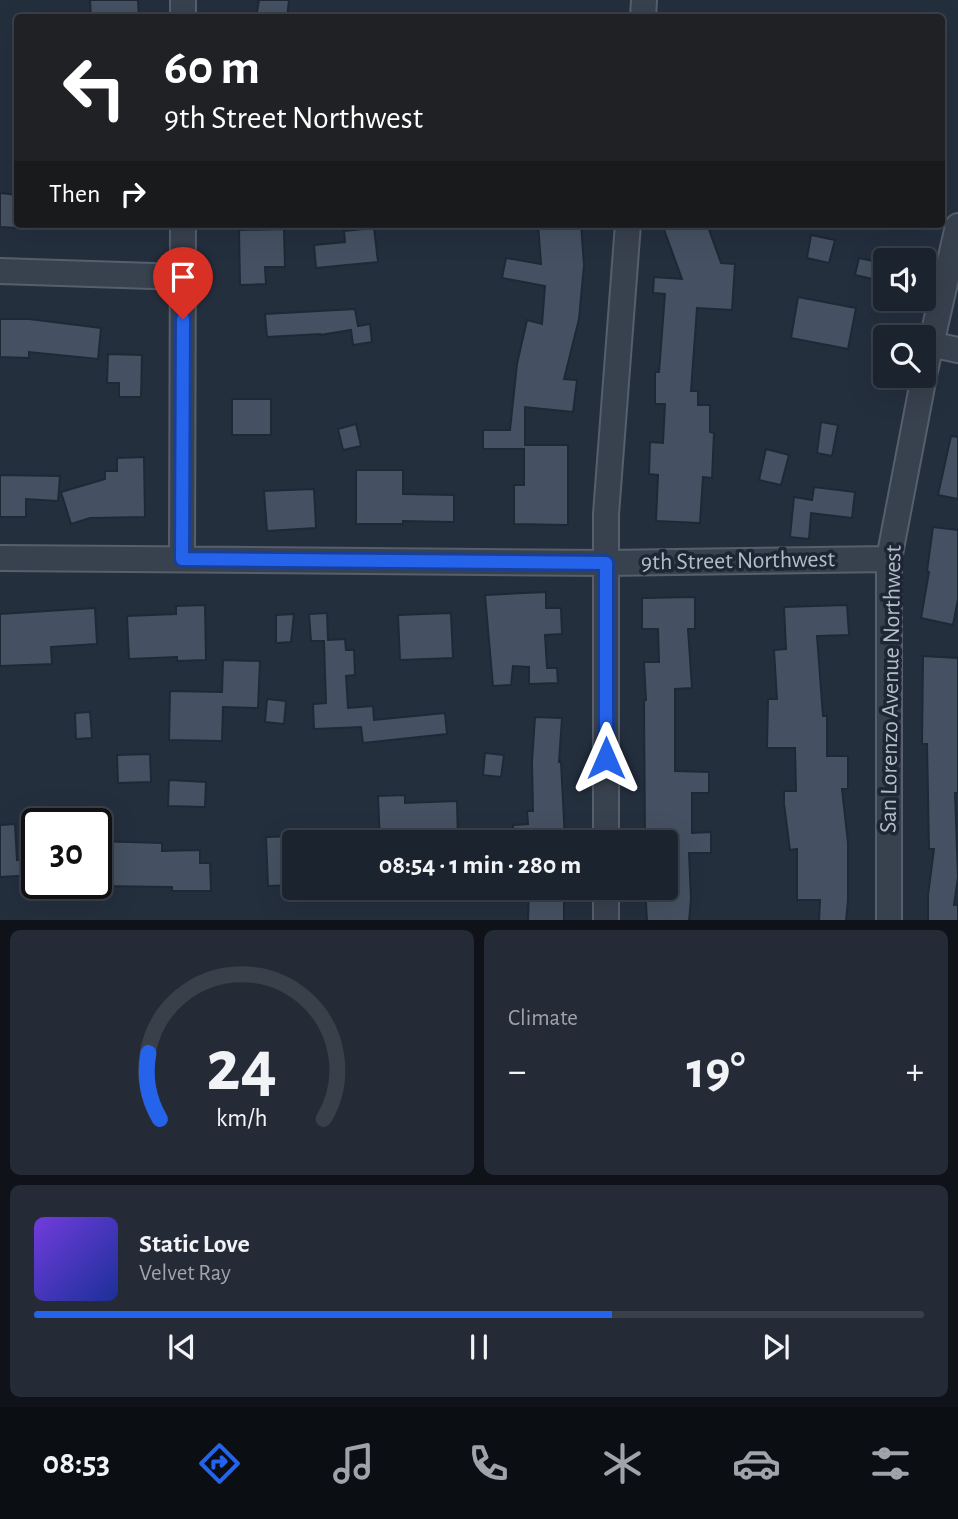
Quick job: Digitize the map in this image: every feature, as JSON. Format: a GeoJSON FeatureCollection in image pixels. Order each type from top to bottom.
{"type":"FeatureCollection","features":[{"type":"Feature","properties":{"kind":"street","name":"San Lorenzo Avenue Northwest"},"geometry":{"type":"LineString","coordinates":[[935,325],[958,226]]}},
{"type":"Feature","properties":{"kind":"street"},"geometry":{"type":"LineString","coordinates":[[182,559],[183,228]]}},
{"type":"Feature","properties":{"kind":"street"},"geometry":{"type":"LineString","coordinates":[[606,830],[606,514],[628,228]]}},
{"type":"Feature","properties":{"kind":"street"},"geometry":{"type":"LineString","coordinates":[[0,271],[183,277]]}},
{"type":"Feature","properties":{"kind":"street"},"geometry":{"type":"LineString","coordinates":[[936,345],[958,350]]}},
{"type":"Feature","properties":{"kind":"street","name":"San Lorenzo Avenue Northwest"},"geometry":{"type":"LineString","coordinates":[[889,920],[889,559],[922,388]]}},
{"type":"Feature","properties":{"kind":"street","name":"9th Street Northwest"},"geometry":{"type":"LineString","coordinates":[[0,558],[606,563],[889,559]]}},
{"type":"Feature","properties":{"kind":"street"},"geometry":{"type":"LineString","coordinates":[[606,900],[606,920]]}},
{"type":"Feature","properties":{"kind":"building"},"geometry":{"type":"Polygon","coordinates":[[[90,0],[138,0],[139,14],[91,14],[90,0]]]}},
{"type":"Feature","properties":{"kind":"building"},"geometry":{"type":"Polygon","coordinates":[[[259,0],[289,0],[287,14],[257,14],[259,0]]]}},
{"type":"Feature","properties":{"kind":"building"},"geometry":{"type":"Polygon","coordinates":[[[0,193],[14,195],[14,228],[0,227],[0,193]]]}},
{"type":"Feature","properties":{"kind":"building"},"geometry":{"type":"Polygon","coordinates":[[[374,228],[378,262],[316,268],[314,245],[345,242],[344,231],[374,228]]]}},
{"type":"Feature","properties":{"kind":"building"},"geometry":{"type":"Polygon","coordinates":[[[538,228],[581,228],[584,265],[579,319],[564,379],[577,380],[573,412],[525,407],[525,445],[568,445],[568,525],[514,524],[514,485],[524,485],[524,449],[483,449],[483,430],[510,430],[517,364],[527,320],[542,324],[545,286],[502,278],[506,258],[541,264],[538,228]]]}},
{"type":"Feature","properties":{"kind":"building"},"geometry":{"type":"Polygon","coordinates":[[[663,228],[708,228],[721,263],[735,264],[732,310],[697,308],[691,391],[698,391],[698,405],[710,405],[710,432],[714,433],[712,478],[703,477],[700,523],[656,521],[658,475],[649,474],[650,442],[663,443],[665,404],[655,404],[655,372],[659,372],[665,294],[653,293],[654,277],[682,279],[663,228]]]}},
{"type":"Feature","properties":{"kind":"building"},"geometry":{"type":"Polygon","coordinates":[[[284,229],[285,267],[265,267],[266,284],[240,285],[239,230],[284,229]]]}},
{"type":"Feature","properties":{"kind":"building"},"geometry":{"type":"Polygon","coordinates":[[[811,235],[835,240],[829,263],[807,258],[811,235]]]}},
{"type":"Feature","properties":{"kind":"building"},"geometry":{"type":"Polygon","coordinates":[[[859,258],[873,261],[873,279],[855,275],[859,258]]]}},
{"type":"Feature","properties":{"kind":"building"},"geometry":{"type":"Polygon","coordinates":[[[798,297],[856,308],[848,349],[791,338],[798,297]]]}},
{"type":"Feature","properties":{"kind":"building"},"geometry":{"type":"Polygon","coordinates":[[[355,309],[358,326],[370,324],[372,342],[353,345],[351,330],[320,335],[267,337],[265,314],[355,309]]]}},
{"type":"Feature","properties":{"kind":"building"},"geometry":{"type":"Polygon","coordinates":[[[0,319],[29,319],[101,328],[98,359],[29,352],[29,358],[0,357],[0,319]]]}},
{"type":"Feature","properties":{"kind":"building"},"geometry":{"type":"Polygon","coordinates":[[[108,354],[142,355],[141,397],[119,397],[119,383],[107,383],[108,354]]]}},
{"type":"Feature","properties":{"kind":"building"},"geometry":{"type":"Polygon","coordinates":[[[232,399],[271,399],[271,435],[232,435],[232,399]]]}},
{"type":"Feature","properties":{"kind":"building"},"geometry":{"type":"Polygon","coordinates":[[[821,422],[838,425],[832,456],[817,453],[821,422]]]}},
{"type":"Feature","properties":{"kind":"building"},"geometry":{"type":"Polygon","coordinates":[[[356,424],[361,446],[343,450],[338,429],[356,424]]]}},
{"type":"Feature","properties":{"kind":"building"},"geometry":{"type":"Polygon","coordinates":[[[951,436],[958,437],[958,499],[938,495],[951,436]]]}},
{"type":"Feature","properties":{"kind":"building"},"geometry":{"type":"Polygon","coordinates":[[[766,449],[789,455],[781,485],[759,480],[766,449]]]}},
{"type":"Feature","properties":{"kind":"building"},"geometry":{"type":"Polygon","coordinates":[[[144,457],[145,517],[90,518],[71,524],[61,492],[105,479],[105,471],[117,471],[117,458],[144,457]]]}},
{"type":"Feature","properties":{"kind":"building"},"geometry":{"type":"Polygon","coordinates":[[[356,470],[403,470],[403,494],[454,495],[454,522],[356,524],[356,470]]]}},
{"type":"Feature","properties":{"kind":"building"},"geometry":{"type":"Polygon","coordinates":[[[0,475],[60,476],[58,501],[26,499],[26,517],[0,517],[0,475]]]}},
{"type":"Feature","properties":{"kind":"building"},"geometry":{"type":"Polygon","coordinates":[[[814,487],[855,492],[852,518],[811,513],[809,539],[790,537],[794,497],[812,500],[814,487]]]}},
{"type":"Feature","properties":{"kind":"building"},"geometry":{"type":"Polygon","coordinates":[[[314,489],[316,528],[267,531],[264,491],[314,489]]]}},
{"type":"Feature","properties":{"kind":"building"},"geometry":{"type":"Polygon","coordinates":[[[933,527],[958,530],[958,599],[953,625],[921,618],[933,527]]]}},
{"type":"Feature","properties":{"kind":"building"},"geometry":{"type":"Polygon","coordinates":[[[546,592],[546,608],[561,608],[562,634],[545,635],[547,668],[557,668],[558,683],[529,684],[529,667],[513,666],[511,685],[493,686],[485,595],[546,592]]]}},
{"type":"Feature","properties":{"kind":"building"},"geometry":{"type":"Polygon","coordinates":[[[695,597],[695,629],[688,629],[692,688],[675,689],[675,771],[709,772],[709,793],[692,793],[692,833],[711,832],[711,853],[689,853],[689,920],[647,920],[646,900],[678,900],[678,830],[645,830],[644,662],[659,662],[658,629],[642,629],[642,598],[695,597]]]}},
{"type":"Feature","properties":{"kind":"building"},"geometry":{"type":"Polygon","coordinates":[[[205,605],[206,660],[177,661],[177,657],[129,659],[127,616],[176,614],[176,606],[205,605]]]}},
{"type":"Feature","properties":{"kind":"building"},"geometry":{"type":"Polygon","coordinates":[[[847,605],[849,635],[817,636],[823,716],[827,716],[827,756],[848,756],[848,789],[842,789],[848,843],[846,920],[819,920],[820,900],[797,900],[797,849],[790,850],[784,804],[784,791],[796,791],[795,748],[767,748],[768,699],[777,699],[774,650],[786,649],[784,607],[847,605]]]}},
{"type":"Feature","properties":{"kind":"building"},"geometry":{"type":"Polygon","coordinates":[[[95,608],[97,644],[51,647],[52,664],[0,666],[0,614],[95,608]]]}},
{"type":"Feature","properties":{"kind":"building"},"geometry":{"type":"Polygon","coordinates":[[[327,613],[328,640],[345,639],[346,650],[354,650],[355,675],[346,676],[348,708],[373,706],[374,720],[445,713],[447,734],[363,743],[361,727],[314,729],[313,704],[326,703],[324,641],[311,641],[309,614],[327,613]]]}},
{"type":"Feature","properties":{"kind":"building"},"geometry":{"type":"Polygon","coordinates":[[[451,613],[453,658],[400,660],[398,615],[451,613]]]}},
{"type":"Feature","properties":{"kind":"building"},"geometry":{"type":"Polygon","coordinates":[[[294,614],[291,642],[276,643],[276,615],[294,614]]]}},
{"type":"Feature","properties":{"kind":"building"},"geometry":{"type":"Polygon","coordinates":[[[923,656],[958,658],[958,793],[955,793],[958,877],[954,905],[958,905],[958,920],[928,920],[928,895],[934,849],[929,849],[927,744],[922,744],[923,656]]]}},
{"type":"Feature","properties":{"kind":"building"},"geometry":{"type":"Polygon","coordinates":[[[223,660],[260,661],[258,708],[223,707],[222,741],[169,740],[170,691],[222,692],[223,660]]]}},
{"type":"Feature","properties":{"kind":"building"},"geometry":{"type":"Polygon","coordinates":[[[267,699],[286,701],[284,724],[265,722],[267,699]]]}},
{"type":"Feature","properties":{"kind":"building"},"geometry":{"type":"Polygon","coordinates":[[[90,712],[92,738],[76,739],[75,713],[90,712]]]}},
{"type":"Feature","properties":{"kind":"building"},"geometry":{"type":"Polygon","coordinates":[[[535,717],[562,718],[559,762],[564,830],[513,830],[513,825],[528,824],[527,811],[533,811],[535,717]]]}},
{"type":"Feature","properties":{"kind":"building"},"geometry":{"type":"Polygon","coordinates":[[[485,753],[504,755],[501,777],[483,775],[485,753]]]}},
{"type":"Feature","properties":{"kind":"building"},"geometry":{"type":"Polygon","coordinates":[[[150,754],[151,782],[118,783],[117,755],[150,754]]]}},
{"type":"Feature","properties":{"kind":"building"},"geometry":{"type":"Polygon","coordinates":[[[169,780],[206,782],[205,807],[168,806],[169,780]]]}},
{"type":"Feature","properties":{"kind":"building"},"geometry":{"type":"Polygon","coordinates":[[[405,795],[405,803],[457,801],[458,830],[379,830],[378,796],[405,795]]]}},
{"type":"Feature","properties":{"kind":"building"},"geometry":{"type":"Polygon","coordinates":[[[15,824],[17,860],[21,860],[21,876],[0,877],[0,825],[15,824]]]}},
{"type":"Feature","properties":{"kind":"building"},"geometry":{"type":"Polygon","coordinates":[[[282,836],[282,885],[268,886],[266,837],[282,836]]]}},
{"type":"Feature","properties":{"kind":"building"},"geometry":{"type":"Polygon","coordinates":[[[112,841],[162,843],[162,851],[200,850],[200,863],[210,863],[211,891],[172,891],[172,887],[112,886],[112,841]]]}},
{"type":"Feature","properties":{"kind":"building"},"geometry":{"type":"Polygon","coordinates":[[[529,900],[564,900],[564,920],[528,920],[529,900]]]}},
{"type":"Feature","properties":{"kind":"route"},"geometry":{"type":"LineString","coordinates":[[183,319],[182,559],[606,563],[606,758]]}}]}
